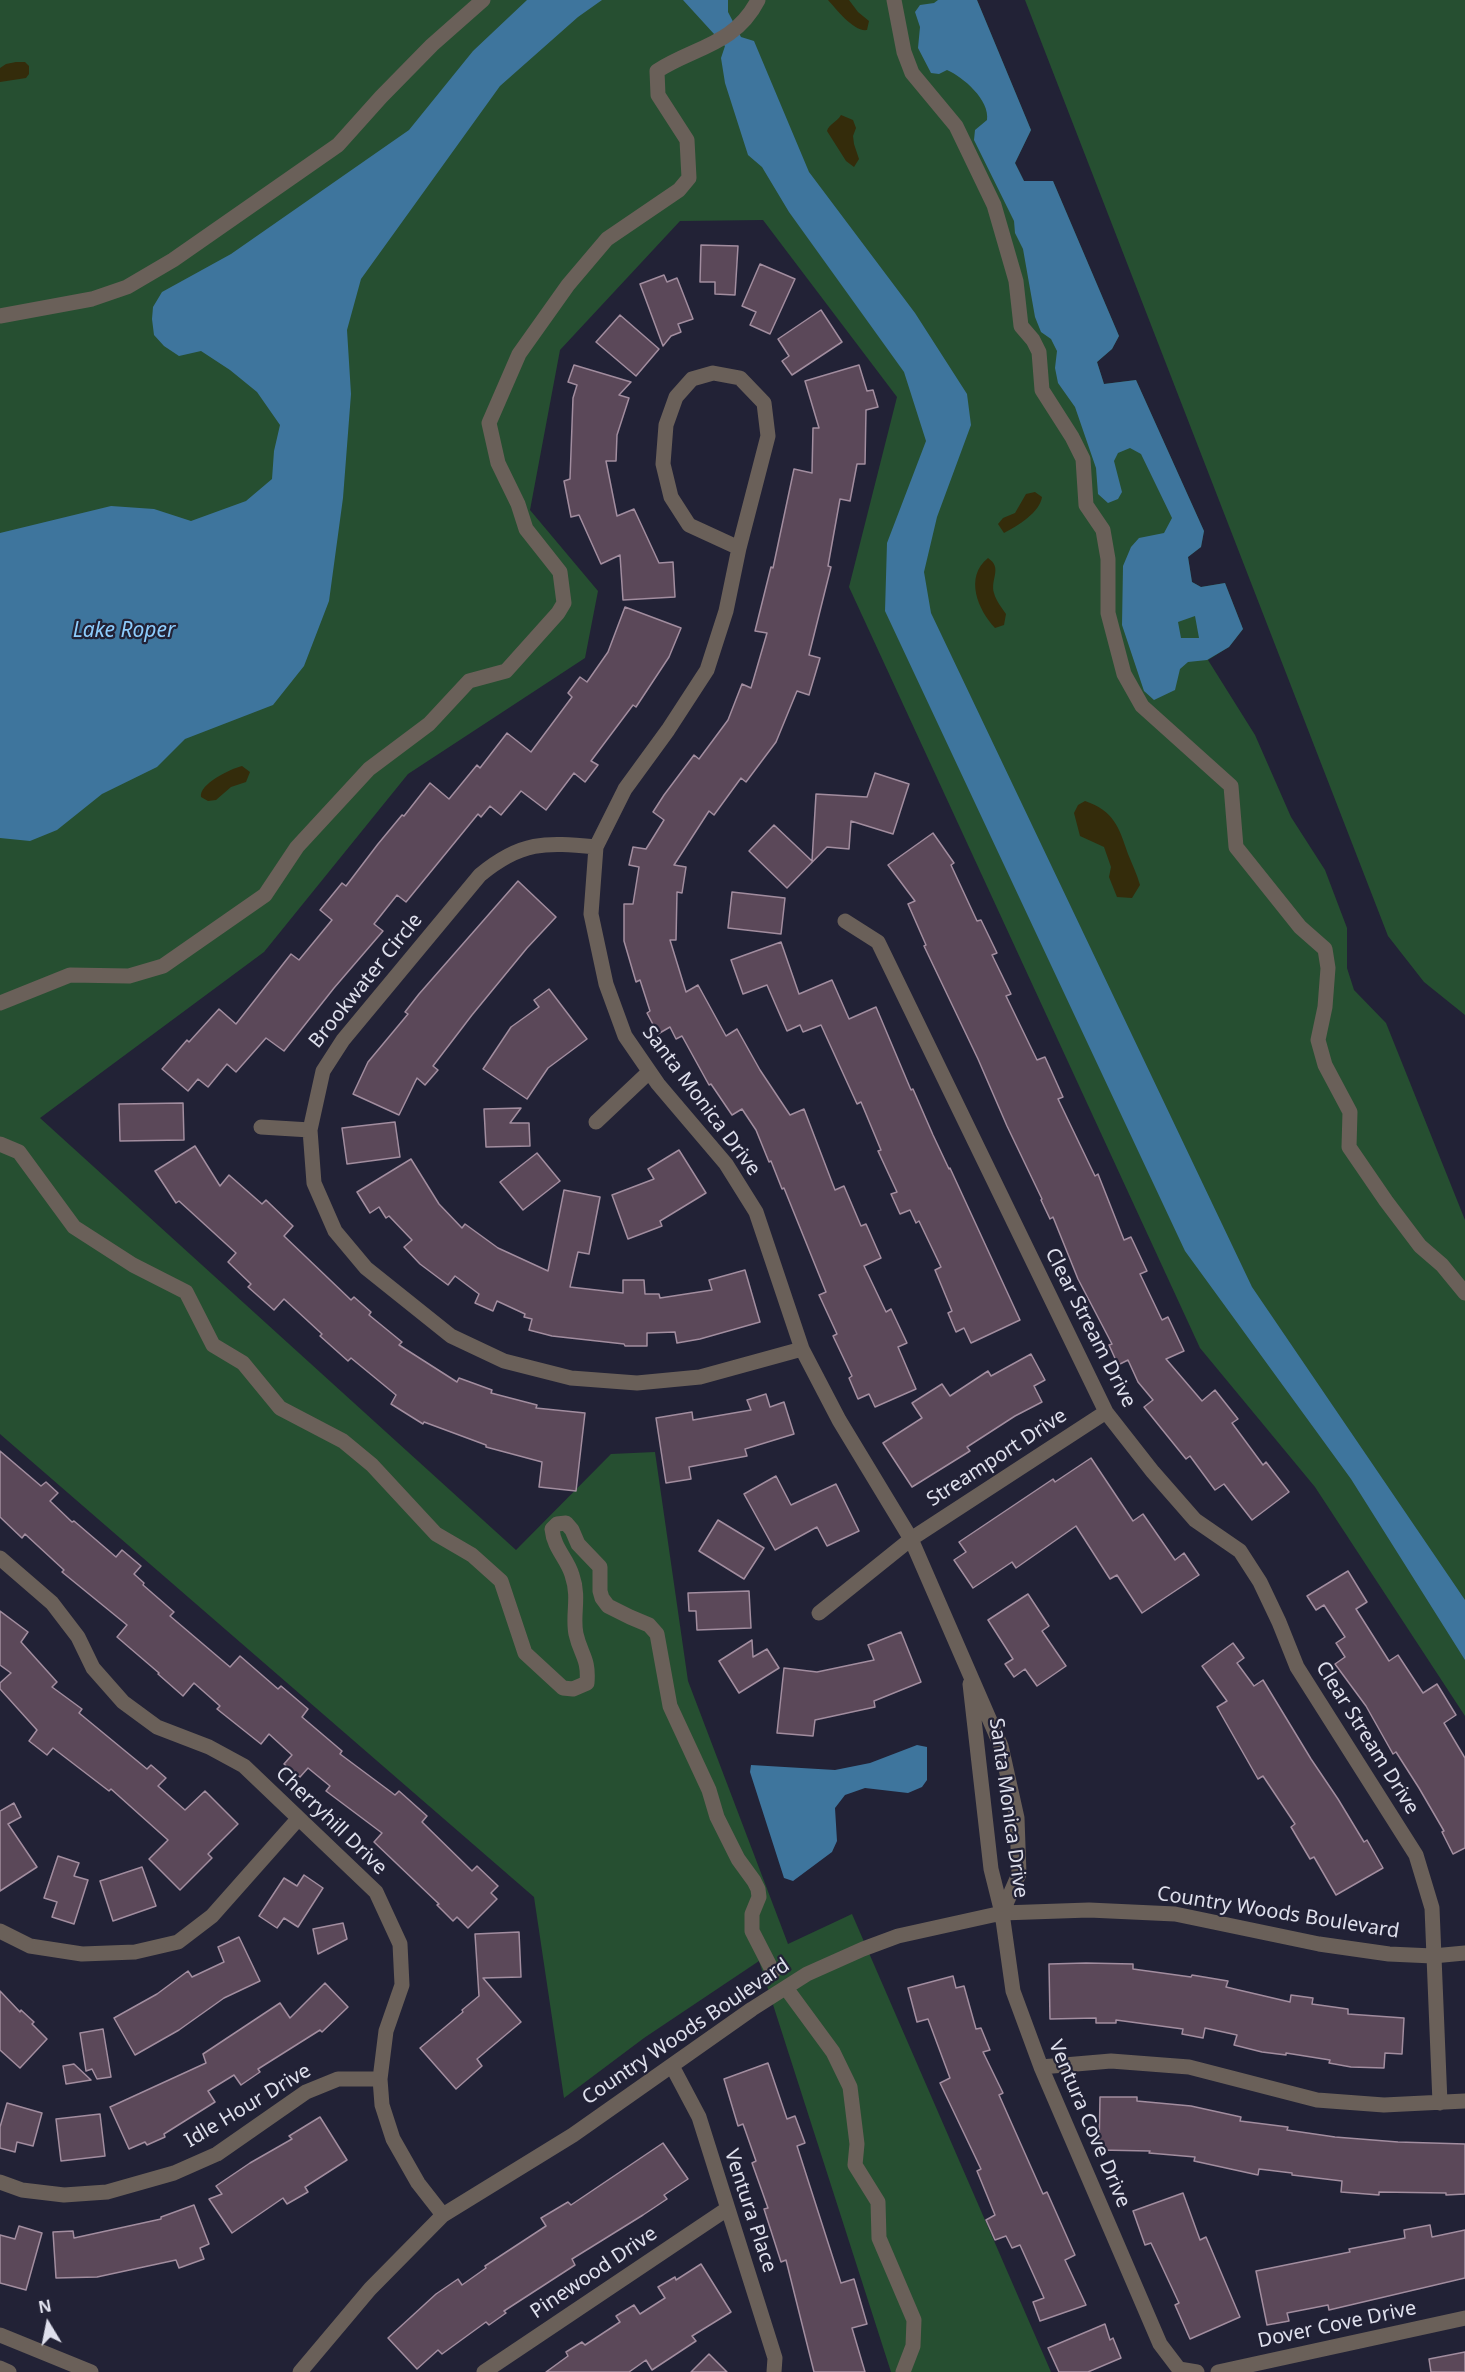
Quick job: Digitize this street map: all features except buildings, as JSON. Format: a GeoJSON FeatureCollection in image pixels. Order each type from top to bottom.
{"type":"FeatureCollection","features":[{"type":"Feature","properties":{"kind":"street"},"geometry":{"type":"LineString","coordinates":[[0,316],[92,299],[127,287],[173,260],[338,145],[432,45],[483,0]]}},
{"type":"Feature","properties":{"kind":"street"},"geometry":{"type":"LineString","coordinates":[[0,1003],[70,975],[129,976],[163,966],[265,895],[297,847],[369,769],[429,724],[469,681],[506,671],[558,613],[564,603],[561,572],[526,529],[518,504],[498,463],[489,423],[519,354],[568,285],[607,239],[679,190],[689,178],[687,140],[658,95],[657,71],[671,62],[715,43],[751,14],[758,0]]}},
{"type":"Feature","properties":{"kind":"street"},"geometry":{"type":"LineString","coordinates":[[894,0],[904,52],[912,73],[956,126],[994,205],[1016,281],[1021,326],[1033,340],[1039,352],[1042,390],[1083,459],[1086,505],[1104,530],[1108,559],[1108,613],[1124,674],[1142,706],[1231,786],[1236,847],[1300,927],[1325,949],[1328,968],[1325,1007],[1318,1040],[1325,1065],[1350,1112],[1349,1147],[1386,1202],[1420,1246],[1443,1265],[1465,1293]]}},
{"type":"Feature","properties":{"kind":"street","name":"Santa Monica Drive"},"geometry":{"type":"LineString","coordinates":[[739,548],[689,525],[671,497],[663,464],[666,425],[676,397],[692,379],[713,373],[740,378],[764,403],[768,436],[739,548],[726,611],[707,670],[669,730],[625,789],[597,847],[591,914],[606,984],[625,1036],[649,1071],[726,1164],[756,1212],[802,1349],[839,1420],[911,1539],[1001,1746],[1017,1818],[1019,1874],[1002,1913]]}},
{"type":"Feature","properties":{"kind":"street","name":"Brookwater Circle"},"geometry":{"type":"LineString","coordinates":[[597,847],[554,843],[528,847],[499,860],[480,875],[338,1047],[323,1071],[310,1130],[314,1183],[335,1230],[366,1268],[451,1336],[504,1361],[571,1378],[637,1383],[700,1377],[802,1349]]}},
{"type":"Feature","properties":{"kind":"street","name":"Clear Stream Drive"},"geometry":{"type":"LineString","coordinates":[[845,921],[878,942],[1106,1412],[1153,1472],[1196,1520],[1240,1551],[1260,1582],[1297,1667],[1416,1855],[1432,1908],[1440,2103]]}},
{"type":"Feature","properties":{"kind":"street"},"geometry":{"type":"LineString","coordinates":[[596,1122],[649,1071]]}},
{"type":"Feature","properties":{"kind":"street"},"geometry":{"type":"LineString","coordinates":[[261,1127],[310,1130]]}},
{"type":"Feature","properties":{"kind":"street"},"geometry":{"type":"LineString","coordinates":[[0,1143],[20,1152],[74,1227],[134,1265],[186,1292],[213,1345],[243,1363],[280,1408],[343,1441],[372,1465],[436,1534],[472,1555],[501,1581],[525,1653],[563,1688],[573,1689],[587,1683],[588,1667],[576,1634],[577,1594],[572,1572],[553,1539],[552,1529],[557,1524],[566,1522],[570,1525],[578,1544],[600,1567],[602,1599],[608,1606],[649,1625],[657,1634],[670,1706],[709,1790],[717,1818],[738,1859],[758,1889],[759,1897],[752,1914],[752,1931],[773,1972]]}},
{"type":"Feature","properties":{"kind":"street","name":"Streamport Drive"},"geometry":{"type":"LineString","coordinates":[[819,1613],[911,1539],[1106,1412]]}},
{"type":"Feature","properties":{"kind":"street","name":"Cherryhill Drive"},"geometry":{"type":"LineString","coordinates":[[1,1561],[52,1603],[78,1637],[93,1668],[123,1702],[157,1728],[209,1747],[244,1766],[298,1819],[338,1853],[376,1892],[400,1944],[402,1985],[386,2031],[380,2079],[382,2105],[393,2139],[418,2183],[443,2215]]}},
{"type":"Feature","properties":{"kind":"street","name":"Santa Monica Drive"},"geometry":{"type":"LineString","coordinates":[[968,1669],[991,1869],[1002,1913]]}},
{"type":"Feature","properties":{"kind":"street"},"geometry":{"type":"LineString","coordinates":[[0,1931],[30,1946],[82,1954],[135,1952],[178,1942],[212,1917],[298,1819]]}},
{"type":"Feature","properties":{"kind":"street","name":"Country Woods Boulevard"},"geometry":{"type":"LineString","coordinates":[[300,2372],[370,2289],[443,2215],[573,2135],[807,1974],[898,1936],[1002,1913],[1089,1910],[1175,1914],[1319,1944],[1389,1954],[1433,1956],[1465,1953]]}},
{"type":"Feature","properties":{"kind":"street","name":"Ventura Cove Drive"},"geometry":{"type":"LineString","coordinates":[[1002,1913],[1013,1991],[1041,2067],[1160,2343],[1179,2369],[1197,2372]]}},
{"type":"Feature","properties":{"kind":"street"},"geometry":{"type":"LineString","coordinates":[[786,1988],[833,2052],[850,2087],[857,2144],[855,2165],[878,2202],[879,2238],[914,2320],[913,2346],[903,2372]]}},
{"type":"Feature","properties":{"kind":"street"},"geometry":{"type":"LineString","coordinates":[[1041,2067],[1111,2061],[1189,2067],[1317,2100],[1384,2105],[1465,2102]]}},
{"type":"Feature","properties":{"kind":"street","name":"Ventura Place"},"geometry":{"type":"LineString","coordinates":[[672,2066],[699,2117],[775,2358],[774,2372]]}},
{"type":"Feature","properties":{"kind":"street","name":"Idle Hour Drive"},"geometry":{"type":"LineString","coordinates":[[0,2182],[22,2190],[64,2195],[107,2192],[174,2173],[217,2154],[306,2091],[338,2079],[380,2079]]}},
{"type":"Feature","properties":{"kind":"street","name":"Pinewood Drive"},"geometry":{"type":"LineString","coordinates":[[484,2372],[727,2209]]}},
{"type":"Feature","properties":{"kind":"street","name":"Dover Cove Drive"},"geometry":{"type":"LineString","coordinates":[[1218,2372],[1465,2318]]}},
{"type":"Feature","properties":{"kind":"street"},"geometry":{"type":"LineString","coordinates":[[0,2335],[62,2366],[91,2372]]}},
{"type":"Feature","properties":{"kind":"street"},"geometry":{"type":"LineString","coordinates":[[0,2368],[9,2372]]}},
{"type":"Feature","properties":{"kind":"green space"},"geometry":{"type":"Polygon","coordinates":[[[0,0],[977,0],[1031,130],[1015,163],[1024,181],[1053,181],[1119,336],[1112,349],[1097,362],[1104,384],[1136,380],[1204,531],[1201,547],[1188,557],[1192,582],[1201,587],[1225,583],[1243,629],[1229,647],[1208,660],[1255,735],[1291,817],[1325,870],[1347,928],[1347,968],[1354,990],[1386,1023],[1465,1220],[1465,1716],[1315,1487],[1200,1348],[849,587],[897,397],[763,220],[680,221],[560,350],[530,510],[598,591],[585,658],[408,774],[264,952],[40,1118],[516,1550],[611,1454],[655,1452],[688,1681],[788,1944],[852,1914],[1051,2372],[891,2372],[759,1961],[644,2038],[564,2098],[534,1897],[0,1434],[0,0]]]}},
{"type":"Feature","properties":{"kind":"green space"},"geometry":{"type":"Polygon","coordinates":[[[1025,0],[1465,0],[1465,1015],[1424,982],[1388,936],[1025,0]]]}},
{"type":"Feature","properties":{"kind":"sand"},"geometry":{"type":"Polygon","coordinates":[[[828,0],[849,0],[869,21],[867,30],[851,24],[828,0]]]}},
{"type":"Feature","properties":{"kind":"sand"},"geometry":{"type":"Polygon","coordinates":[[[16,62],[25,62],[29,66],[29,74],[26,78],[0,82],[0,68],[16,62]]]}},
{"type":"Feature","properties":{"kind":"sand"},"geometry":{"type":"Polygon","coordinates":[[[841,115],[853,120],[856,128],[853,136],[859,159],[854,167],[846,161],[827,131],[841,115]]]}},
{"type":"Feature","properties":{"kind":"sand"},"geometry":{"type":"Polygon","coordinates":[[[1035,492],[1042,497],[1037,508],[1022,522],[1004,533],[998,524],[1003,518],[1015,513],[1026,494],[1035,492]]]}},
{"type":"Feature","properties":{"kind":"sand"},"geometry":{"type":"Polygon","coordinates":[[[988,558],[995,566],[993,588],[995,596],[1006,614],[1004,625],[995,628],[983,612],[975,584],[981,566],[988,558]]]}},
{"type":"Feature","properties":{"kind":"sand"},"geometry":{"type":"Polygon","coordinates":[[[242,766],[250,772],[246,782],[231,787],[216,800],[208,801],[201,797],[210,782],[242,766]]]}},
{"type":"Feature","properties":{"kind":"sand"},"geometry":{"type":"Polygon","coordinates":[[[1085,801],[1103,810],[1118,828],[1140,885],[1132,898],[1117,897],[1109,877],[1111,867],[1104,847],[1080,836],[1074,813],[1078,805],[1085,801]]]}},
{"type":"Feature","properties":{"kind":"water","name":"Lake Roper"},"geometry":{"type":"Polygon","coordinates":[[[527,0],[602,0],[578,17],[500,86],[361,279],[347,330],[351,394],[343,498],[329,601],[304,666],[273,705],[185,739],[157,767],[102,794],[57,830],[30,841],[0,838],[0,533],[111,506],[154,509],[191,521],[246,501],[272,479],[274,451],[280,425],[257,392],[230,370],[201,351],[179,356],[164,346],[154,335],[153,307],[162,292],[231,254],[409,130],[473,51],[527,0]]]}},
{"type":"Feature","properties":{"kind":"water"},"geometry":{"type":"Polygon","coordinates":[[[683,0],[728,0],[728,12],[741,37],[754,41],[809,172],[915,313],[967,394],[971,425],[937,517],[924,572],[931,613],[1252,1287],[1465,1600],[1465,1660],[1351,1479],[1185,1251],[885,611],[887,543],[926,441],[904,372],[789,212],[762,167],[748,155],[725,83],[721,58],[725,46],[683,0]]]}},
{"type":"Feature","properties":{"kind":"water"},"geometry":{"type":"Polygon","coordinates":[[[938,0],[977,0],[1031,130],[1015,163],[1024,181],[1053,181],[1119,336],[1112,349],[1097,362],[1104,384],[1136,380],[1204,531],[1201,547],[1188,557],[1192,582],[1201,587],[1225,583],[1243,629],[1229,647],[1207,660],[1188,662],[1180,669],[1175,690],[1154,700],[1144,691],[1122,625],[1123,566],[1131,547],[1139,538],[1164,533],[1172,518],[1141,454],[1130,448],[1118,453],[1114,461],[1122,492],[1118,499],[1108,503],[1098,494],[1096,468],[1075,407],[1058,383],[1055,368],[1057,351],[1051,339],[1041,332],[1035,317],[1023,249],[1015,233],[1014,221],[974,140],[975,130],[987,120],[987,112],[974,90],[953,73],[947,70],[939,74],[931,73],[918,48],[920,27],[915,12],[920,5],[934,3],[938,0]],[[1195,616],[1178,622],[1181,638],[1199,638],[1195,616]]]}},
{"type":"Feature","properties":{"kind":"water"},"geometry":{"type":"Polygon","coordinates":[[[917,1745],[927,1747],[927,1780],[922,1787],[908,1793],[865,1788],[845,1795],[835,1808],[837,1841],[832,1852],[793,1881],[784,1878],[750,1772],[751,1765],[835,1770],[870,1763],[917,1745]]]}}]}
